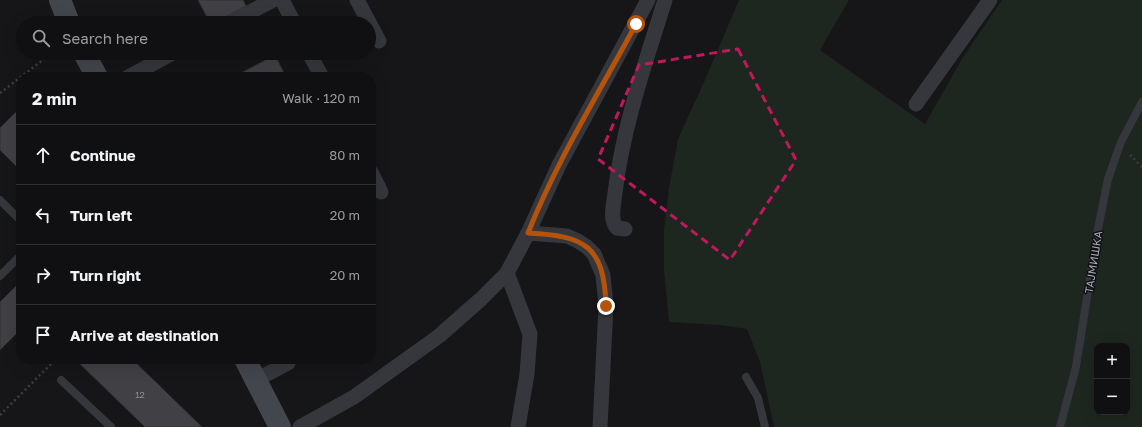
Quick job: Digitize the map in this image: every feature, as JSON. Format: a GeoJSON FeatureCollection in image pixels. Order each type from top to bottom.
{"type":"FeatureCollection","features":[{"type":"Feature","properties":{"kind":"street"},"geometry":{"type":"LineString","coordinates":[[52,0],[65,14]]}},
{"type":"Feature","properties":{"kind":"street"},"geometry":{"type":"LineString","coordinates":[[242,16],[273,0]]}},
{"type":"Feature","properties":{"kind":"street"},"geometry":{"type":"LineString","coordinates":[[282,0],[290,16]]}},
{"type":"Feature","properties":{"kind":"street"},"geometry":{"type":"LineString","coordinates":[[358,0],[366,16]]}},
{"type":"Feature","properties":{"kind":"street"},"geometry":{"type":"LineString","coordinates":[[300,427],[354,396],[439,336],[481,299],[507,273],[528,233],[559,165],[648,0]]}},
{"type":"Feature","properties":{"kind":"street"},"geometry":{"type":"LineString","coordinates":[[625,229],[615,226],[613,219],[617,175],[630,111],[665,0]]}},
{"type":"Feature","properties":{"kind":"street"},"geometry":{"type":"LineString","coordinates":[[916,104],[990,0]]}},
{"type":"Feature","properties":{"kind":"street"},"geometry":{"type":"LineString","coordinates":[[376,35],[379,41]]}},
{"type":"Feature","properties":{"kind":"street"},"geometry":{"type":"LineString","coordinates":[[88,60],[94,72]]}},
{"type":"Feature","properties":{"kind":"street"},"geometry":{"type":"LineString","coordinates":[[141,72],[161,60]]}},
{"type":"Feature","properties":{"kind":"street"},"geometry":{"type":"LineString","coordinates":[[313,60],[319,72]]}},
{"type":"Feature","properties":{"kind":"street"},"geometry":{"type":"LineString","coordinates":[[376,181],[382,192]]}},
{"type":"Feature","properties":{"kind":"street"},"geometry":{"type":"LineString","coordinates":[[528,233],[567,236],[578,241],[594,254],[603,274],[606,306],[600,427]]}},
{"type":"Feature","properties":{"kind":"street"},"geometry":{"type":"LineString","coordinates":[[507,273],[530,334],[527,374],[518,427]]}},
{"type":"Feature","properties":{"kind":"street"},"geometry":{"type":"LineString","coordinates":[[247,364],[280,427]]}},
{"type":"Feature","properties":{"kind":"street"},"geometry":{"type":"LineString","coordinates":[[256,380],[286,364]]}},
{"type":"Feature","properties":{"kind":"lane","name":"ТАЈМИШКА"},"geometry":{"type":"LineString","coordinates":[[1060,427],[1076,367],[1097,234],[1108,179],[1121,142],[1142,102]]}},
{"type":"Feature","properties":{"kind":"lane"},"geometry":{"type":"LineString","coordinates":[[0,200],[16,216]]}},
{"type":"Feature","properties":{"kind":"lane"},"geometry":{"type":"LineString","coordinates":[[0,276],[16,259]]}},
{"type":"Feature","properties":{"kind":"lane"},"geometry":{"type":"LineString","coordinates":[[746,377],[758,398],[765,427]]}},
{"type":"Feature","properties":{"kind":"lane"},"geometry":{"type":"LineString","coordinates":[[61,380],[111,427]]}},
{"type":"Feature","properties":{"kind":"path"},"geometry":{"type":"LineString","coordinates":[[27,72],[43,60]]}},
{"type":"Feature","properties":{"kind":"path"},"geometry":{"type":"LineString","coordinates":[[0,93],[16,81]]}},
{"type":"Feature","properties":{"kind":"path"},"geometry":{"type":"LineString","coordinates":[[0,415],[51,364]]}},
{"type":"Feature","properties":{"kind":"highlighted area"},"geometry":{"type":"Polygon","coordinates":[[[738,49],[796,160],[730,260],[598,159],[639,65],[738,49]]]}},
{"type":"Feature","properties":{"kind":"shaded area"},"geometry":{"type":"Polygon","coordinates":[[[739,0],[849,0],[820,50],[925,124],[963,57],[1002,0],[1142,0],[1142,427],[774,427],[760,362],[747,329],[720,325],[669,322],[664,269],[664,229],[669,188],[678,139],[739,0]]]}},
{"type":"Feature","properties":{"kind":"building"},"geometry":{"type":"Polygon","coordinates":[[[198,0],[243,0],[246,6],[227,16],[206,16],[198,0]]]}},
{"type":"Feature","properties":{"kind":"building"},"geometry":{"type":"Polygon","coordinates":[[[266,60],[278,60],[284,72],[243,72],[266,60]]]}},
{"type":"Feature","properties":{"kind":"building"},"geometry":{"type":"Polygon","coordinates":[[[16,112],[16,166],[0,150],[0,128],[16,112]]]}},
{"type":"Feature","properties":{"kind":"building"},"geometry":{"type":"Polygon","coordinates":[[[16,286],[16,334],[0,350],[0,302],[16,286]]]}},
{"type":"Feature","properties":{"kind":"building"},"geometry":{"type":"Polygon","coordinates":[[[80,364],[137,364],[202,427],[145,427],[80,364]]]}},
{"type":"Feature","properties":{"kind":"route"},"geometry":{"type":"LineString","coordinates":[[606,306],[603,274],[599,262],[587,247],[567,236],[528,233],[559,165],[636,24]]}}]}
